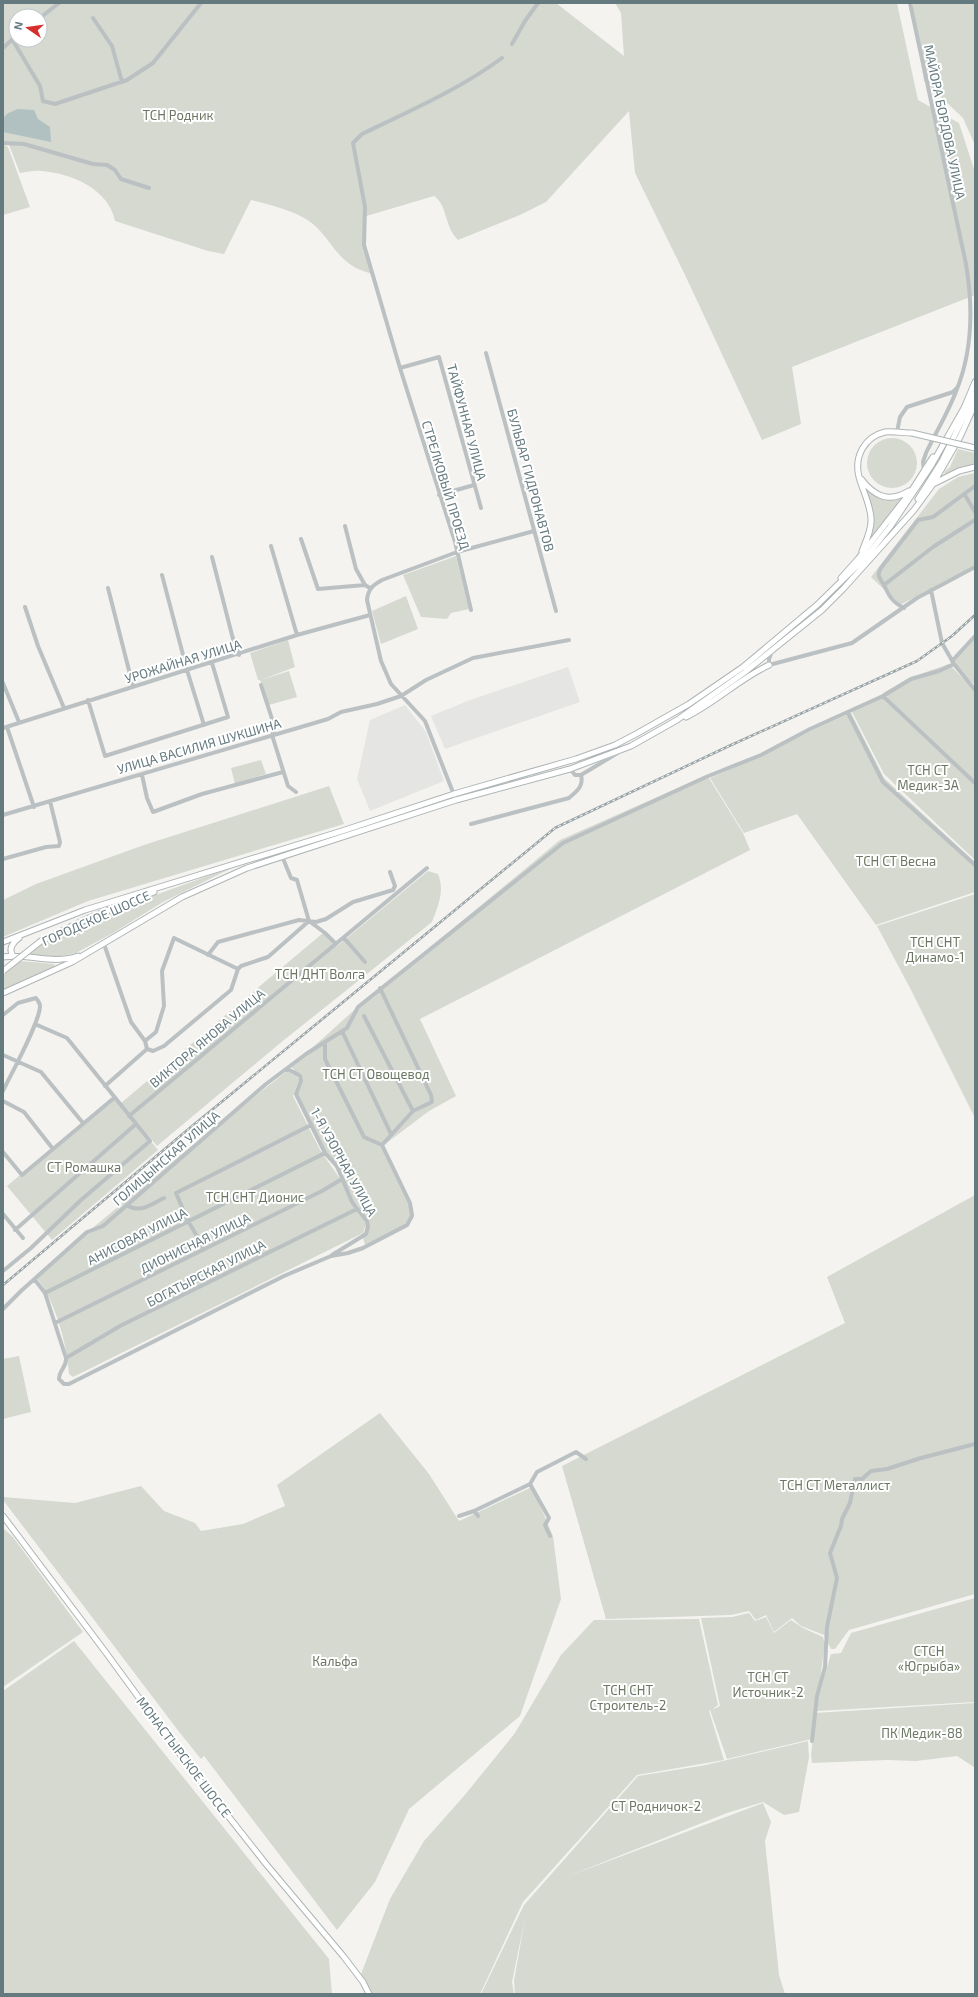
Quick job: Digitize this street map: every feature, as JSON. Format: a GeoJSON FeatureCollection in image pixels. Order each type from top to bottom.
{"type":"FeatureCollection","features":[{"type":"Feature","properties":{"kind":"main road"},"geometry":{"type":"LineString","coordinates":[[3,942],[84,910],[173,884],[454,794],[576,759],[615,745],[689,704],[743,667],[827,596],[865,558],[913,496],[964,408],[975,382]]}},
{"type":"Feature","properties":{"kind":"main road"},"geometry":{"type":"LineString","coordinates":[[900,526],[942,461],[975,394]]}},
{"type":"Feature","properties":{"kind":"main road"},"geometry":{"type":"LineString","coordinates":[[677,720],[772,651],[822,610],[839,593],[900,526],[933,484],[960,437],[975,404]]}},
{"type":"Feature","properties":{"kind":"main road"},"geometry":{"type":"LineString","coordinates":[[858,559],[866,542],[871,519],[868,500],[859,476],[857,464],[866,442],[876,435],[886,432],[897,432],[975,448]]}},
{"type":"Feature","properties":{"kind":"main road"},"geometry":{"type":"LineString","coordinates":[[827,596],[912,490],[940,449]]}},
{"type":"Feature","properties":{"kind":"main road"},"geometry":{"type":"LineString","coordinates":[[933,484],[944,477],[975,467]]}},
{"type":"Feature","properties":{"kind":"main road"},"geometry":{"type":"LineString","coordinates":[[859,476],[870,489],[884,497],[900,497],[912,490]]}},
{"type":"Feature","properties":{"kind":"main road"},"geometry":{"type":"LineString","coordinates":[[3,993],[60,968],[104,944],[182,897],[247,868],[456,800],[570,769],[622,750],[677,720],[703,709],[736,685],[769,665]]}},
{"type":"Feature","properties":{"kind":"main road"},"geometry":{"type":"LineString","coordinates":[[570,769],[570,765],[576,759]]}},
{"type":"Feature","properties":{"kind":"main road","name":"ГОРОДСКОЕ ШОССЕ"},"geometry":{"type":"LineString","coordinates":[[3,971],[41,942],[89,918],[173,884]]}},
{"type":"Feature","properties":{"kind":"main road"},"geometry":{"type":"LineString","coordinates":[[13,956],[11,952],[14,942],[26,933]]}},
{"type":"Feature","properties":{"kind":"main road"},"geometry":{"type":"LineString","coordinates":[[3,957],[13,956],[52,960],[76,957],[91,951]]}},
{"type":"Feature","properties":{"kind":"main road","name":"МОНАСТЫРСКОЕ ШОССЕ"},"geometry":{"type":"LineString","coordinates":[[3,1516],[191,1769],[266,1864],[344,1957],[370,1994]]}},
{"type":"Feature","properties":{"kind":"street"},"geometry":{"type":"LineString","coordinates":[[48,12],[59,3]]}},
{"type":"Feature","properties":{"kind":"street"},"geometry":{"type":"LineString","coordinates":[[17,48],[40,86],[43,101],[55,104],[122,82],[153,63],[202,3]]}},
{"type":"Feature","properties":{"kind":"street"},"geometry":{"type":"LineString","coordinates":[[512,44],[525,20],[538,3]]}},
{"type":"Feature","properties":{"kind":"street","name":"МАЙОРА БОРДОВА УЛИЦА"},"geometry":{"type":"LineString","coordinates":[[910,3],[970,286],[970,332],[966,358],[958,387],[926,452],[923,462],[924,471]]}},
{"type":"Feature","properties":{"kind":"street"},"geometry":{"type":"LineString","coordinates":[[93,18],[112,46],[122,82]]}},
{"type":"Feature","properties":{"kind":"street","name":"СТРЕЛКОВЫЙ ПРОЕЗД"},"geometry":{"type":"LineString","coordinates":[[471,610],[457,552],[400,368],[364,245],[365,207],[353,143],[362,134],[452,89],[487,69],[502,58]]}},
{"type":"Feature","properties":{"kind":"street"},"geometry":{"type":"LineString","coordinates":[[3,143],[24,144],[93,164],[107,165],[115,170],[121,179],[149,188]]}},
{"type":"Feature","properties":{"kind":"street","name":"БУЛЬВАР ГИДРОНАВТОВ"},"geometry":{"type":"LineString","coordinates":[[486,354],[556,611]]}},
{"type":"Feature","properties":{"kind":"street","name":"ТАЙФУННАЯ УЛИЦА"},"geometry":{"type":"LineString","coordinates":[[400,368],[439,357],[481,508]]}},
{"type":"Feature","properties":{"kind":"street"},"geometry":{"type":"LineString","coordinates":[[897,432],[900,417],[907,408],[953,392],[958,387]]}},
{"type":"Feature","properties":{"kind":"street"},"geometry":{"type":"LineString","coordinates":[[439,495],[474,485]]}},
{"type":"Feature","properties":{"kind":"street"},"geometry":{"type":"LineString","coordinates":[[904,608],[890,598],[886,593],[884,585],[879,579],[878,573],[918,520],[933,517],[975,486]]}},
{"type":"Feature","properties":{"kind":"street"},"geometry":{"type":"LineString","coordinates":[[965,494],[975,512]]}},
{"type":"Feature","properties":{"kind":"street"},"geometry":{"type":"LineString","coordinates":[[884,585],[933,547],[975,520]]}},
{"type":"Feature","properties":{"kind":"street"},"geometry":{"type":"LineString","coordinates":[[345,526],[356,569],[365,585],[370,588]]}},
{"type":"Feature","properties":{"kind":"street"},"geometry":{"type":"LineString","coordinates":[[456,800],[425,721],[391,684],[381,661],[367,600],[370,588],[382,580],[457,552],[534,531]]}},
{"type":"Feature","properties":{"kind":"street"},"geometry":{"type":"LineString","coordinates":[[301,539],[318,589],[365,585]]}},
{"type":"Feature","properties":{"kind":"street"},"geometry":{"type":"LineString","coordinates":[[271,546],[297,635]]}},
{"type":"Feature","properties":{"kind":"street"},"geometry":{"type":"LineString","coordinates":[[212,557],[233,639],[239,655]]}},
{"type":"Feature","properties":{"kind":"street"},"geometry":{"type":"LineString","coordinates":[[772,651],[769,659],[769,665],[852,643],[931,590],[975,567]]}},
{"type":"Feature","properties":{"kind":"street"},"geometry":{"type":"LineString","coordinates":[[162,575],[187,670],[204,725]]}},
{"type":"Feature","properties":{"kind":"street"},"geometry":{"type":"LineString","coordinates":[[108,588],[133,686]]}},
{"type":"Feature","properties":{"kind":"street"},"geometry":{"type":"LineString","coordinates":[[931,590],[942,643],[953,662],[975,690]]}},
{"type":"Feature","properties":{"kind":"street"},"geometry":{"type":"LineString","coordinates":[[25,607],[38,646],[53,677],[64,708]]}},
{"type":"Feature","properties":{"kind":"street","name":"УРОЖАЙНАЯ УЛИЦА"},"geometry":{"type":"LineString","coordinates":[[5,727],[133,686],[239,655],[297,635],[370,616]]}},
{"type":"Feature","properties":{"kind":"street"},"geometry":{"type":"LineString","coordinates":[[382,1145],[413,1112],[432,1102],[431,1095],[380,988],[563,843],[706,777],[761,755],[810,729],[883,696],[911,679],[939,671],[953,662],[975,636]]}},
{"type":"Feature","properties":{"kind":"street","name":"УЛИЦА ВАСИЛИЯ ШУКШИНА"},"geometry":{"type":"LineString","coordinates":[[3,815],[34,807],[124,778],[142,775],[328,719],[360,707],[377,704],[401,696],[426,680],[473,658],[569,640]]}},
{"type":"Feature","properties":{"kind":"street"},"geometry":{"type":"LineString","coordinates":[[88,700],[105,756],[228,717],[212,663]]}},
{"type":"Feature","properties":{"kind":"street"},"geometry":{"type":"LineString","coordinates":[[3,683],[19,722]]}},
{"type":"Feature","properties":{"kind":"street"},"geometry":{"type":"LineString","coordinates":[[261,685],[275,728],[272,735],[283,772],[288,786],[296,792]]}},
{"type":"Feature","properties":{"kind":"street"},"geometry":{"type":"LineString","coordinates":[[883,696],[975,784]]}},
{"type":"Feature","properties":{"kind":"street"},"geometry":{"type":"LineString","coordinates":[[848,713],[883,782],[975,865]]}},
{"type":"Feature","properties":{"kind":"street"},"geometry":{"type":"LineString","coordinates":[[5,727],[34,807]]}},
{"type":"Feature","properties":{"kind":"street"},"geometry":{"type":"LineString","coordinates":[[570,769],[575,775],[581,775],[622,750]]}},
{"type":"Feature","properties":{"kind":"street"},"geometry":{"type":"LineString","coordinates":[[142,775],[147,798],[153,812],[202,794],[283,772]]}},
{"type":"Feature","properties":{"kind":"street"},"geometry":{"type":"LineString","coordinates":[[471,824],[569,798],[579,790],[583,782],[581,775]]}},
{"type":"Feature","properties":{"kind":"street"},"geometry":{"type":"LineString","coordinates":[[3,859],[46,847],[59,846],[60,842],[50,801]]}},
{"type":"Feature","properties":{"kind":"street"},"geometry":{"type":"LineString","coordinates":[[282,856],[291,878],[297,880],[309,921],[325,933],[336,944]]}},
{"type":"Feature","properties":{"kind":"street","name":"ВИКТОРА ЯНОВА УЛИЦА"},"geometry":{"type":"LineString","coordinates":[[129,1116],[427,868]]}},
{"type":"Feature","properties":{"kind":"street"},"geometry":{"type":"LineString","coordinates":[[208,954],[218,942],[299,920],[316,922],[326,919],[353,902],[393,890],[395,886],[390,872]]}},
{"type":"Feature","properties":{"kind":"street"},"geometry":{"type":"LineString","coordinates":[[147,1049],[153,1051],[164,1046],[231,990],[238,969],[241,966],[268,958],[309,921]]}},
{"type":"Feature","properties":{"kind":"street"},"geometry":{"type":"LineString","coordinates":[[145,1041],[156,1032],[164,1006],[162,971],[174,938],[238,969]]}},
{"type":"Feature","properties":{"kind":"street"},"geometry":{"type":"LineString","coordinates":[[344,938],[365,962]]}},
{"type":"Feature","properties":{"kind":"street"},"geometry":{"type":"LineString","coordinates":[[104,944],[131,1022],[145,1041],[147,1049]]}},
{"type":"Feature","properties":{"kind":"street","name":"ГОЛИЦЫНСКАЯ УЛИЦА"},"geometry":{"type":"LineString","coordinates":[[3,1309],[87,1232],[103,1226],[266,1084],[347,1028],[358,1007],[380,988]]}},
{"type":"Feature","properties":{"kind":"street"},"geometry":{"type":"LineString","coordinates":[[3,1015],[18,1003],[36,998],[40,1007],[36,1024],[3,1091]]}},
{"type":"Feature","properties":{"kind":"street"},"geometry":{"type":"LineString","coordinates":[[364,1016],[413,1112]]}},
{"type":"Feature","properties":{"kind":"street"},"geometry":{"type":"LineString","coordinates":[[3,1271],[32,1248],[81,1200],[150,1141],[67,1038],[36,1024]]}},
{"type":"Feature","properties":{"kind":"street"},"geometry":{"type":"LineString","coordinates":[[342,1031],[391,1134]]}},
{"type":"Feature","properties":{"kind":"street"},"geometry":{"type":"LineString","coordinates":[[35,1280],[45,1293],[66,1358],[66,1366],[59,1376],[62,1383],[67,1385],[284,1276],[331,1256],[348,1253],[362,1248],[407,1225],[412,1216],[410,1203],[382,1145],[364,1137],[325,1059],[325,1042]]}},
{"type":"Feature","properties":{"kind":"street"},"geometry":{"type":"LineString","coordinates":[[105,1086],[147,1049]]}},
{"type":"Feature","properties":{"kind":"street"},"geometry":{"type":"LineString","coordinates":[[3,1055],[41,1072],[83,1123]]}},
{"type":"Feature","properties":{"kind":"street","name":"1-Я УЗОРНАЯ УЛИЦА"},"geometry":{"type":"LineString","coordinates":[[286,1069],[300,1076],[301,1081],[296,1094],[325,1153],[336,1166],[352,1202],[368,1221],[366,1234],[331,1256]]}},
{"type":"Feature","properties":{"kind":"street"},"geometry":{"type":"LineString","coordinates":[[3,1152],[22,1175],[114,1098]]}},
{"type":"Feature","properties":{"kind":"street"},"geometry":{"type":"LineString","coordinates":[[3,1101],[24,1112],[53,1149]]}},
{"type":"Feature","properties":{"kind":"street"},"geometry":{"type":"LineString","coordinates":[[15,1230],[136,1124]]}},
{"type":"Feature","properties":{"kind":"street"},"geometry":{"type":"LineString","coordinates":[[203,1250],[201,1243],[188,1221],[176,1194],[311,1125]]}},
{"type":"Feature","properties":{"kind":"street","name":"АНИСОВАЯ УЛИЦА"},"geometry":{"type":"LineString","coordinates":[[45,1293],[325,1153]]}},
{"type":"Feature","properties":{"kind":"street","name":"ДИОНИСНАЯ УЛИЦА"},"geometry":{"type":"LineString","coordinates":[[55,1323],[322,1192],[342,1180]]}},
{"type":"Feature","properties":{"kind":"street"},"geometry":{"type":"LineString","coordinates":[[127,1205],[133,1209],[139,1210],[164,1198]]}},
{"type":"Feature","properties":{"kind":"street","name":"БОГАТЫРСКАЯ УЛИЦА"},"geometry":{"type":"LineString","coordinates":[[66,1358],[120,1326],[357,1209]]}},
{"type":"Feature","properties":{"kind":"street"},"geometry":{"type":"LineString","coordinates":[[3,1214],[23,1238]]}},
{"type":"Feature","properties":{"kind":"street"},"geometry":{"type":"LineString","coordinates":[[812,1741],[817,1696],[825,1667],[827,1627],[837,1578],[830,1553],[840,1529],[842,1519],[850,1503],[855,1479],[862,1479],[871,1471],[887,1469],[975,1444]]}},
{"type":"Feature","properties":{"kind":"street"},"geometry":{"type":"LineString","coordinates":[[459,1516],[474,1511],[530,1484],[537,1472],[576,1452],[586,1459]]}},
{"type":"Feature","properties":{"kind":"street"},"geometry":{"type":"LineString","coordinates":[[530,1484],[549,1518],[545,1525],[550,1536]]}},
{"type":"Feature","properties":{"kind":"street"},"geometry":{"type":"LineString","coordinates":[[474,1511],[478,1516]]}},
{"type":"Feature","properties":{"kind":"shaded area"},"geometry":{"type":"Polygon","coordinates":[[[18,109],[34,110],[38,119],[50,127],[51,142],[3,132],[3,122],[5,116],[18,109]]]}},
{"type":"Feature","properties":{"kind":"shaded area"},"geometry":{"type":"Polygon","coordinates":[[[568,667],[580,702],[445,749],[431,716],[470,700],[568,667]]]}},
{"type":"Feature","properties":{"kind":"shaded area"},"geometry":{"type":"Polygon","coordinates":[[[405,705],[426,732],[444,781],[370,811],[357,779],[370,720],[405,705]]]}},
{"type":"Feature","properties":{"kind":"green space","name":"ТСН Родник"},"geometry":{"type":"Polygon","coordinates":[[[3,3],[556,3],[624,56],[621,13],[615,3],[897,3],[918,100],[959,123],[975,172],[975,295],[792,367],[801,424],[762,440],[686,277],[635,173],[629,111],[546,202],[520,215],[458,240],[450,229],[442,205],[434,196],[363,217],[363,242],[372,274],[356,268],[342,258],[320,230],[309,221],[288,211],[251,200],[224,254],[208,251],[115,221],[105,200],[97,192],[76,179],[53,172],[36,171],[20,173],[9,145],[3,142],[3,3]]]}},
{"type":"Feature","properties":{"kind":"green space"},"geometry":{"type":"Polygon","coordinates":[[[912,3],[975,3],[975,145],[963,118],[924,81],[912,3]]]}},
{"type":"Feature","properties":{"kind":"green space"},"geometry":{"type":"Polygon","coordinates":[[[3,144],[8,147],[30,207],[3,215],[3,144]]]}},
{"type":"Feature","properties":{"kind":"green space"},"geometry":{"type":"Polygon","coordinates":[[[887,438],[897,438],[910,445],[917,458],[917,468],[910,481],[897,488],[887,488],[878,484],[871,477],[867,468],[867,458],[871,449],[878,442],[887,438]]]}},
{"type":"Feature","properties":{"kind":"green space"},"geometry":{"type":"Polygon","coordinates":[[[958,449],[975,453],[975,465],[945,474],[944,472],[950,467],[958,449]]]}},
{"type":"Feature","properties":{"kind":"green space"},"geometry":{"type":"Polygon","coordinates":[[[975,473],[975,565],[900,605],[871,577],[939,489],[958,477],[975,473]]]}},
{"type":"Feature","properties":{"kind":"green space"},"geometry":{"type":"Polygon","coordinates":[[[867,491],[876,496],[889,499],[903,497],[872,539],[873,514],[867,491]]]}},
{"type":"Feature","properties":{"kind":"green space"},"geometry":{"type":"Polygon","coordinates":[[[456,556],[469,609],[451,613],[447,619],[421,617],[403,575],[456,556]]]}},
{"type":"Feature","properties":{"kind":"green space"},"geometry":{"type":"Polygon","coordinates":[[[406,596],[418,629],[381,644],[372,611],[406,596]]]}},
{"type":"Feature","properties":{"kind":"green space"},"geometry":{"type":"Polygon","coordinates":[[[975,638],[975,685],[951,664],[975,638]]]}},
{"type":"Feature","properties":{"kind":"green space"},"geometry":{"type":"Polygon","coordinates":[[[288,640],[295,667],[261,680],[289,671],[297,697],[269,705],[260,680],[258,680],[250,653],[288,640]]]}},
{"type":"Feature","properties":{"kind":"green space"},"geometry":{"type":"Polygon","coordinates":[[[949,664],[975,691],[975,781],[883,693],[909,678],[949,664]]]}},
{"type":"Feature","properties":{"kind":"green space","name":"ТСН СТ Медик-3А"},"geometry":{"type":"Polygon","coordinates":[[[881,695],[975,784],[975,860],[884,774],[851,710],[881,695]]]}},
{"type":"Feature","properties":{"kind":"green space","name":"ТСН СТ Весна"},"geometry":{"type":"Polygon","coordinates":[[[851,713],[884,778],[975,862],[975,892],[876,925],[797,814],[744,833],[710,778],[851,713]]]}},
{"type":"Feature","properties":{"kind":"green space"},"geometry":{"type":"Polygon","coordinates":[[[261,760],[266,774],[235,784],[231,768],[261,760]]]}},
{"type":"Feature","properties":{"kind":"green space"},"geometry":{"type":"Polygon","coordinates":[[[707,775],[743,833],[750,850],[420,1019],[456,1096],[429,1111],[384,1145],[413,1208],[414,1215],[408,1227],[366,1248],[362,1235],[365,1231],[365,1226],[363,1233],[73,1377],[69,1374],[66,1349],[59,1322],[48,1297],[35,1276],[179,1156],[291,1068],[299,1080],[300,1074],[291,1067],[352,1012],[560,840],[707,775]],[[298,1082],[293,1096],[320,1150],[352,1196],[334,1166],[326,1157],[295,1096],[298,1082]],[[355,1201],[365,1223],[362,1213],[355,1201]]]}},
{"type":"Feature","properties":{"kind":"green space"},"geometry":{"type":"Polygon","coordinates":[[[329,786],[344,824],[88,901],[3,937],[3,900],[36,884],[144,845],[329,786]]]}},
{"type":"Feature","properties":{"kind":"green space"},"geometry":{"type":"Polygon","coordinates":[[[236,866],[163,902],[113,933],[76,953],[56,957],[29,954],[53,936],[101,915],[236,866]]]}},
{"type":"Feature","properties":{"kind":"green space","name":"ТСН ДНТ Волга"},"geometry":{"type":"Polygon","coordinates":[[[428,871],[438,874],[441,886],[440,898],[432,922],[284,1040],[157,1146],[121,1103],[323,933],[336,947],[428,871]]]}},
{"type":"Feature","properties":{"kind":"green space","name":"ТСН СНТ Динамо-1"},"geometry":{"type":"Polygon","coordinates":[[[975,894],[975,1118],[910,988],[877,926],[975,894]]]}},
{"type":"Feature","properties":{"kind":"green space"},"geometry":{"type":"Polygon","coordinates":[[[20,961],[54,964],[55,967],[3,991],[3,975],[20,961]]]}},
{"type":"Feature","properties":{"kind":"green space","name":"СТ Ромашка"},"geometry":{"type":"Polygon","coordinates":[[[114,1096],[158,1150],[52,1240],[7,1186],[114,1096]]]}},
{"type":"Feature","properties":{"kind":"green space","name":"ТСН СТ Металлист"},"geometry":{"type":"Polygon","coordinates":[[[975,1195],[975,1594],[849,1630],[835,1649],[831,1649],[824,1635],[801,1626],[792,1618],[774,1632],[766,1615],[756,1620],[749,1611],[731,1615],[606,1619],[562,1466],[845,1323],[827,1277],[975,1195]]]}},
{"type":"Feature","properties":{"kind":"green space"},"geometry":{"type":"Polygon","coordinates":[[[19,1356],[31,1412],[3,1419],[3,1359],[19,1356]]]}},
{"type":"Feature","properties":{"kind":"green space","name":"Кальфа"},"geometry":{"type":"Polygon","coordinates":[[[380,1413],[429,1474],[459,1521],[532,1487],[553,1536],[561,1599],[520,1716],[409,1809],[375,1882],[337,1930],[204,1756],[201,1759],[180,1733],[3,1500],[3,1497],[75,1503],[141,1486],[164,1511],[195,1523],[201,1531],[243,1524],[285,1506],[277,1485],[380,1413]]]}},
{"type":"Feature","properties":{"kind":"green space"},"geometry":{"type":"Polygon","coordinates":[[[3,1528],[13,1537],[83,1632],[3,1687],[3,1528]]]}},
{"type":"Feature","properties":{"kind":"green space","name":"СТСН «Югрыба»"},"geometry":{"type":"Polygon","coordinates":[[[975,1598],[975,1702],[817,1711],[819,1694],[831,1654],[841,1653],[851,1633],[975,1598]]]}},
{"type":"Feature","properties":{"kind":"green space","name":"ТСН СНТ Строитель-2"},"geometry":{"type":"Polygon","coordinates":[[[749,1613],[755,1621],[766,1617],[774,1633],[791,1620],[803,1628],[823,1637],[825,1644],[815,1713],[975,1703],[975,1770],[974,1767],[957,1756],[916,1761],[887,1760],[812,1763],[811,1755],[814,1727],[812,1739],[727,1759],[710,1710],[709,1711],[724,1760],[637,1775],[523,1902],[480,1994],[371,1994],[361,1974],[390,1899],[424,1841],[464,1796],[515,1733],[561,1655],[594,1620],[699,1619],[718,1705],[712,1710],[720,1706],[701,1618],[732,1617],[749,1613]]]}},
{"type":"Feature","properties":{"kind":"green space"},"geometry":{"type":"Polygon","coordinates":[[[74,1641],[329,1959],[332,1994],[3,1994],[3,1691],[74,1641]]]}},
{"type":"Feature","properties":{"kind":"green space","name":"СТ Родничок-2"},"geometry":{"type":"Polygon","coordinates":[[[808,1741],[809,1757],[799,1812],[784,1815],[763,1802],[727,1813],[566,1877],[763,1803],[771,1822],[765,1841],[779,1975],[785,1994],[515,1994],[514,1981],[525,1918],[512,1982],[514,1994],[481,1994],[524,1905],[638,1776],[706,1765],[808,1741]]]}},
{"type":"Feature","properties":{"kind":"railway"},"geometry":{"type":"LineString","coordinates":[[3,1285],[191,1127],[555,828],[729,746],[917,661],[952,636],[975,615]]}},
{"type":"Feature","properties":{"kind":"park label","name":"ТСН СТ Овощевод"},"geometry":{"type":"Point","coordinates":[376,1074]}},
{"type":"Feature","properties":{"kind":"park label","name":"ТСН СНТ Дионис"},"geometry":{"type":"Point","coordinates":[255,1197]}},
{"type":"Feature","properties":{"kind":"park label","name":"ТСН СТ Источник-2"},"geometry":{"type":"Point","coordinates":[768,1684]}},
{"type":"Feature","properties":{"kind":"park label","name":"ПК Медик-88"},"geometry":{"type":"Point","coordinates":[922,1733]}}]}
